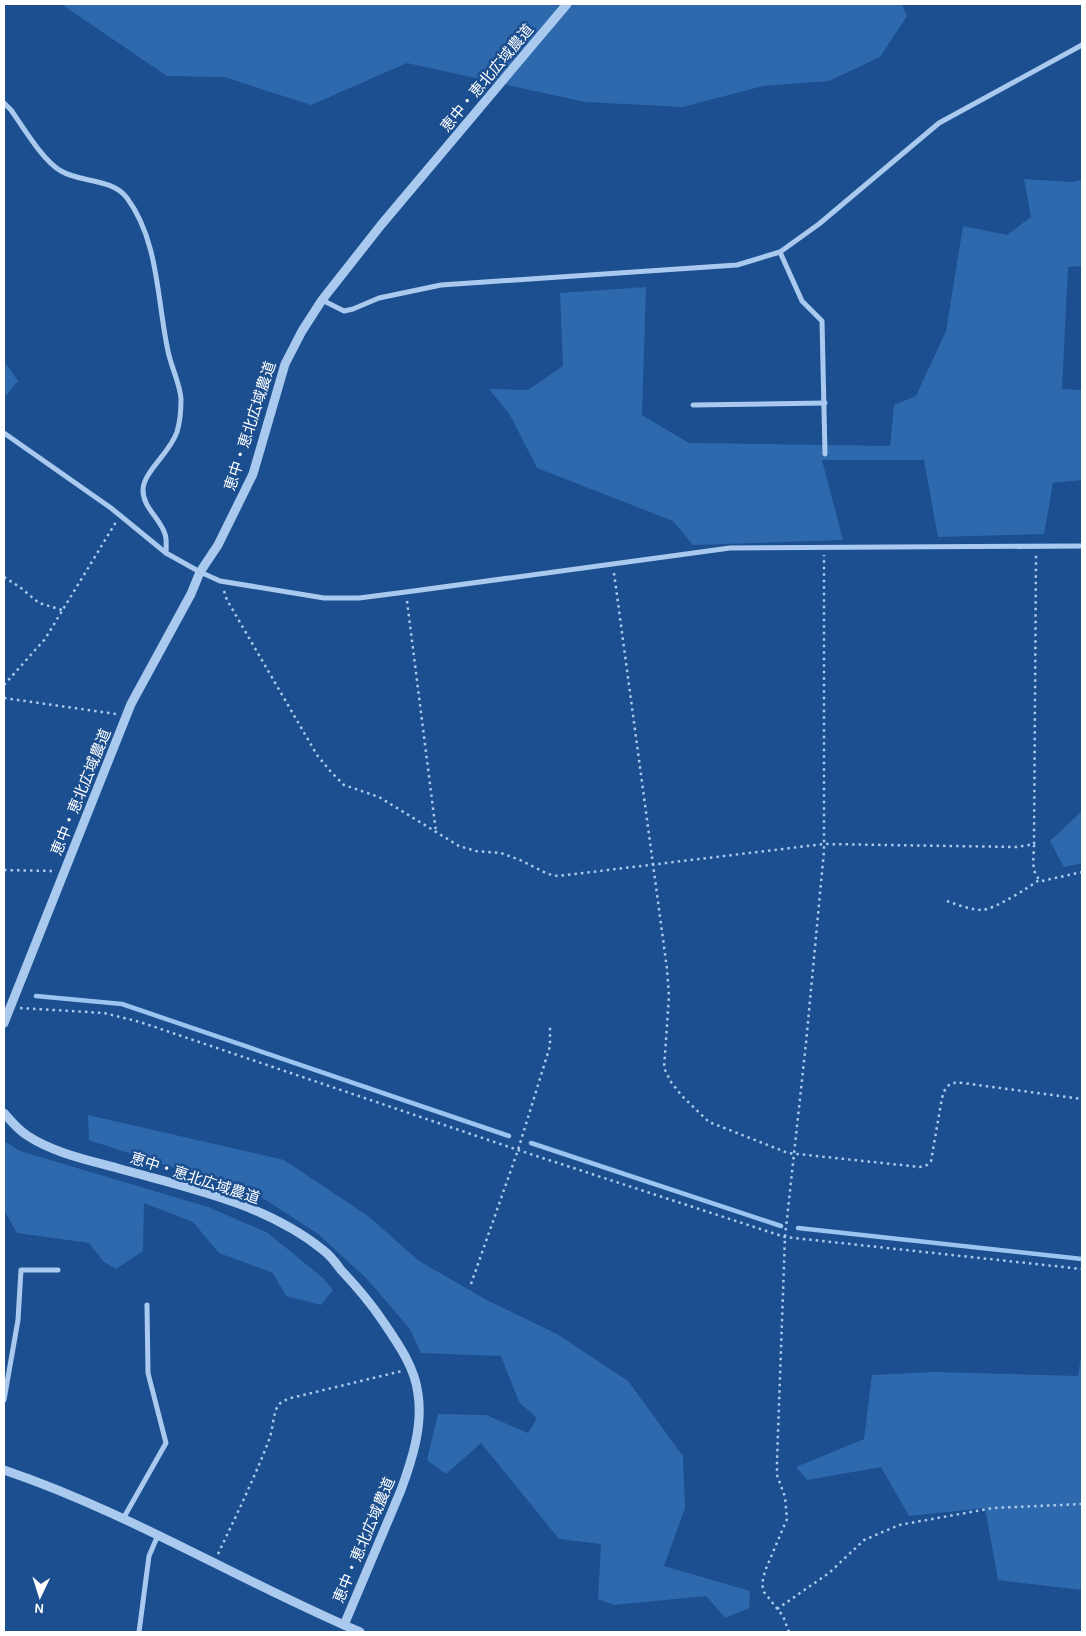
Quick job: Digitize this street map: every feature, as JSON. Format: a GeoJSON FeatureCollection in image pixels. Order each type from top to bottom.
{"type":"FeatureCollection","features":[{"type":"Feature","properties":{"kind":"street","name":"恵中・恵北広域農道"},"geometry":{"type":"LineString","coordinates":[[4,1023],[131,704],[200,572],[218,545],[253,474],[285,364],[302,331],[322,300],[381,225],[567,4]]}},
{"type":"Feature","properties":{"kind":"street"},"geometry":{"type":"LineString","coordinates":[[322,300],[344,311],[379,298],[441,285],[737,265],[780,252],[819,224],[939,123],[1082,45]]}},
{"type":"Feature","properties":{"kind":"street"},"geometry":{"type":"LineString","coordinates":[[4,103],[38,147],[60,171],[75,177],[102,183],[117,190],[126,196],[142,225],[151,256],[168,351],[181,397],[181,414],[176,434],[165,454],[148,474],[142,490],[146,505],[165,534],[166,553]]}},
{"type":"Feature","properties":{"kind":"street"},"geometry":{"type":"LineString","coordinates":[[780,252],[802,301],[822,320],[825,454]]}},
{"type":"Feature","properties":{"kind":"street"},"geometry":{"type":"LineString","coordinates":[[693,405],[825,403]]}},
{"type":"Feature","properties":{"kind":"street"},"geometry":{"type":"LineString","coordinates":[[4,433],[121,516],[166,553],[200,572],[220,581],[324,598],[359,598],[730,548],[1082,546]]}},
{"type":"Feature","properties":{"kind":"street","name":"恵中・恵北広域農道"},"geometry":{"type":"LineString","coordinates":[[4,1113],[29,1137],[50,1147],[203,1192],[258,1211],[290,1227],[325,1251],[368,1298],[400,1346],[418,1393],[418,1432],[401,1490],[344,1625]]}},
{"type":"Feature","properties":{"kind":"street"},"geometry":{"type":"LineString","coordinates":[[4,1400],[18,1320],[21,1270],[58,1270]]}},
{"type":"Feature","properties":{"kind":"street"},"geometry":{"type":"LineString","coordinates":[[124,1519],[166,1443],[148,1373],[147,1305]]}},
{"type":"Feature","properties":{"kind":"street","name":"恵中・恵北広域農道"},"geometry":{"type":"LineString","coordinates":[[4,1470],[50,1486],[158,1534],[360,1632]]}},
{"type":"Feature","properties":{"kind":"street"},"geometry":{"type":"LineString","coordinates":[[139,1632],[149,1556],[158,1534]]}},
{"type":"Feature","properties":{"kind":"path"},"geometry":{"type":"LineString","coordinates":[[4,685],[36,650],[121,516]]}},
{"type":"Feature","properties":{"kind":"path"},"geometry":{"type":"LineString","coordinates":[[1036,546],[1034,866],[1035,876],[1039,880]]}},
{"type":"Feature","properties":{"kind":"path"},"geometry":{"type":"LineString","coordinates":[[790,1632],[783,1616],[764,1592],[762,1584],[765,1571],[786,1519],[785,1497],[777,1475],[785,1237],[824,844],[824,547]]}},
{"type":"Feature","properties":{"kind":"path"},"geometry":{"type":"LineString","coordinates":[[612,564],[670,996],[664,1068],[671,1082],[682,1096],[709,1122],[788,1153],[920,1167],[926,1166],[931,1161],[944,1090],[949,1084],[955,1082],[1082,1099]]}},
{"type":"Feature","properties":{"kind":"path"},"geometry":{"type":"LineString","coordinates":[[4,577],[21,588],[38,603],[62,610]]}},
{"type":"Feature","properties":{"kind":"path"},"geometry":{"type":"LineString","coordinates":[[220,581],[227,600],[318,754],[331,772],[344,785],[379,797],[459,846],[476,851],[501,853],[558,876],[824,844],[1016,847],[1034,844]]}},
{"type":"Feature","properties":{"kind":"path"},"geometry":{"type":"LineString","coordinates":[[406,592],[436,832]]}},
{"type":"Feature","properties":{"kind":"path"},"geometry":{"type":"LineString","coordinates":[[4,698],[126,716]]}},
{"type":"Feature","properties":{"kind":"path"},"geometry":{"type":"LineString","coordinates":[[4,870],[64,871]]}},
{"type":"Feature","properties":{"kind":"path"},"geometry":{"type":"LineString","coordinates":[[947,901],[983,910],[1039,880],[1042,881],[1082,872]]}},
{"type":"Feature","properties":{"kind":"path"},"geometry":{"type":"LineString","coordinates":[[10,1008],[104,1013],[140,1022],[263,1062],[518,1150],[785,1237],[1082,1269]]}},
{"type":"Feature","properties":{"kind":"path"},"geometry":{"type":"LineString","coordinates":[[471,1284],[518,1150],[550,1046],[550,1026]]}},
{"type":"Feature","properties":{"kind":"path"},"geometry":{"type":"LineString","coordinates":[[214,1562],[259,1465],[274,1428],[275,1413],[278,1406],[291,1398],[410,1368]]}},
{"type":"Feature","properties":{"kind":"path"},"geometry":{"type":"LineString","coordinates":[[777,1609],[828,1573],[864,1540],[899,1525],[993,1508],[1082,1504]]}},
{"type":"Feature","properties":{"kind":"shaded area"},"geometry":{"type":"Polygon","coordinates":[[[61,4],[902,4],[907,16],[880,57],[829,81],[763,86],[683,107],[585,102],[407,63],[311,105],[224,77],[167,76],[61,4]]]}},
{"type":"Feature","properties":{"kind":"shaded area"},"geometry":{"type":"Polygon","coordinates":[[[1024,179],[1072,182],[1082,180],[1082,266],[1068,267],[1062,389],[1082,390],[1082,480],[1053,483],[1044,534],[938,537],[924,460],[822,460],[843,540],[693,545],[673,521],[537,468],[510,415],[489,389],[528,390],[563,366],[560,293],[646,287],[642,415],[689,443],[890,446],[894,405],[916,396],[946,331],[963,226],[1007,235],[1031,217],[1024,179]]]}},
{"type":"Feature","properties":{"kind":"shaded area"},"geometry":{"type":"Polygon","coordinates":[[[4,361],[18,381],[4,398],[4,361]]]}},
{"type":"Feature","properties":{"kind":"shaded area"},"geometry":{"type":"Polygon","coordinates":[[[1082,811],[1082,863],[1064,867],[1050,841],[1082,811]]]}},
{"type":"Feature","properties":{"kind":"shaded area"},"geometry":{"type":"Polygon","coordinates":[[[88,1115],[284,1160],[368,1216],[419,1261],[485,1299],[557,1334],[628,1381],[683,1456],[685,1508],[664,1566],[750,1591],[749,1608],[725,1618],[706,1596],[614,1605],[598,1599],[601,1544],[559,1539],[481,1443],[446,1474],[427,1460],[438,1414],[486,1415],[528,1433],[537,1418],[519,1402],[501,1356],[421,1353],[410,1329],[366,1278],[317,1233],[261,1197],[89,1140],[88,1115]]]}},
{"type":"Feature","properties":{"kind":"shaded area"},"geometry":{"type":"Polygon","coordinates":[[[4,1141],[20,1151],[208,1207],[268,1233],[324,1279],[333,1290],[321,1305],[286,1296],[273,1273],[219,1253],[193,1222],[144,1203],[143,1251],[116,1269],[104,1262],[89,1243],[17,1233],[4,1210],[4,1141]]]}},
{"type":"Feature","properties":{"kind":"shaded area"},"geometry":{"type":"Polygon","coordinates":[[[1082,1350],[1082,1590],[998,1580],[985,1508],[909,1516],[881,1467],[807,1480],[796,1467],[864,1439],[872,1375],[933,1372],[1078,1376],[1082,1350]]]}},
{"type":"Feature","properties":{"kind":"waterway"},"geometry":{"type":"LineString","coordinates":[[36,996],[122,1004],[509,1136]]}},
{"type":"Feature","properties":{"kind":"waterway"},"geometry":{"type":"LineString","coordinates":[[531,1143],[781,1226]]}},
{"type":"Feature","properties":{"kind":"waterway"},"geometry":{"type":"LineString","coordinates":[[798,1228],[1082,1259]]}}]}
